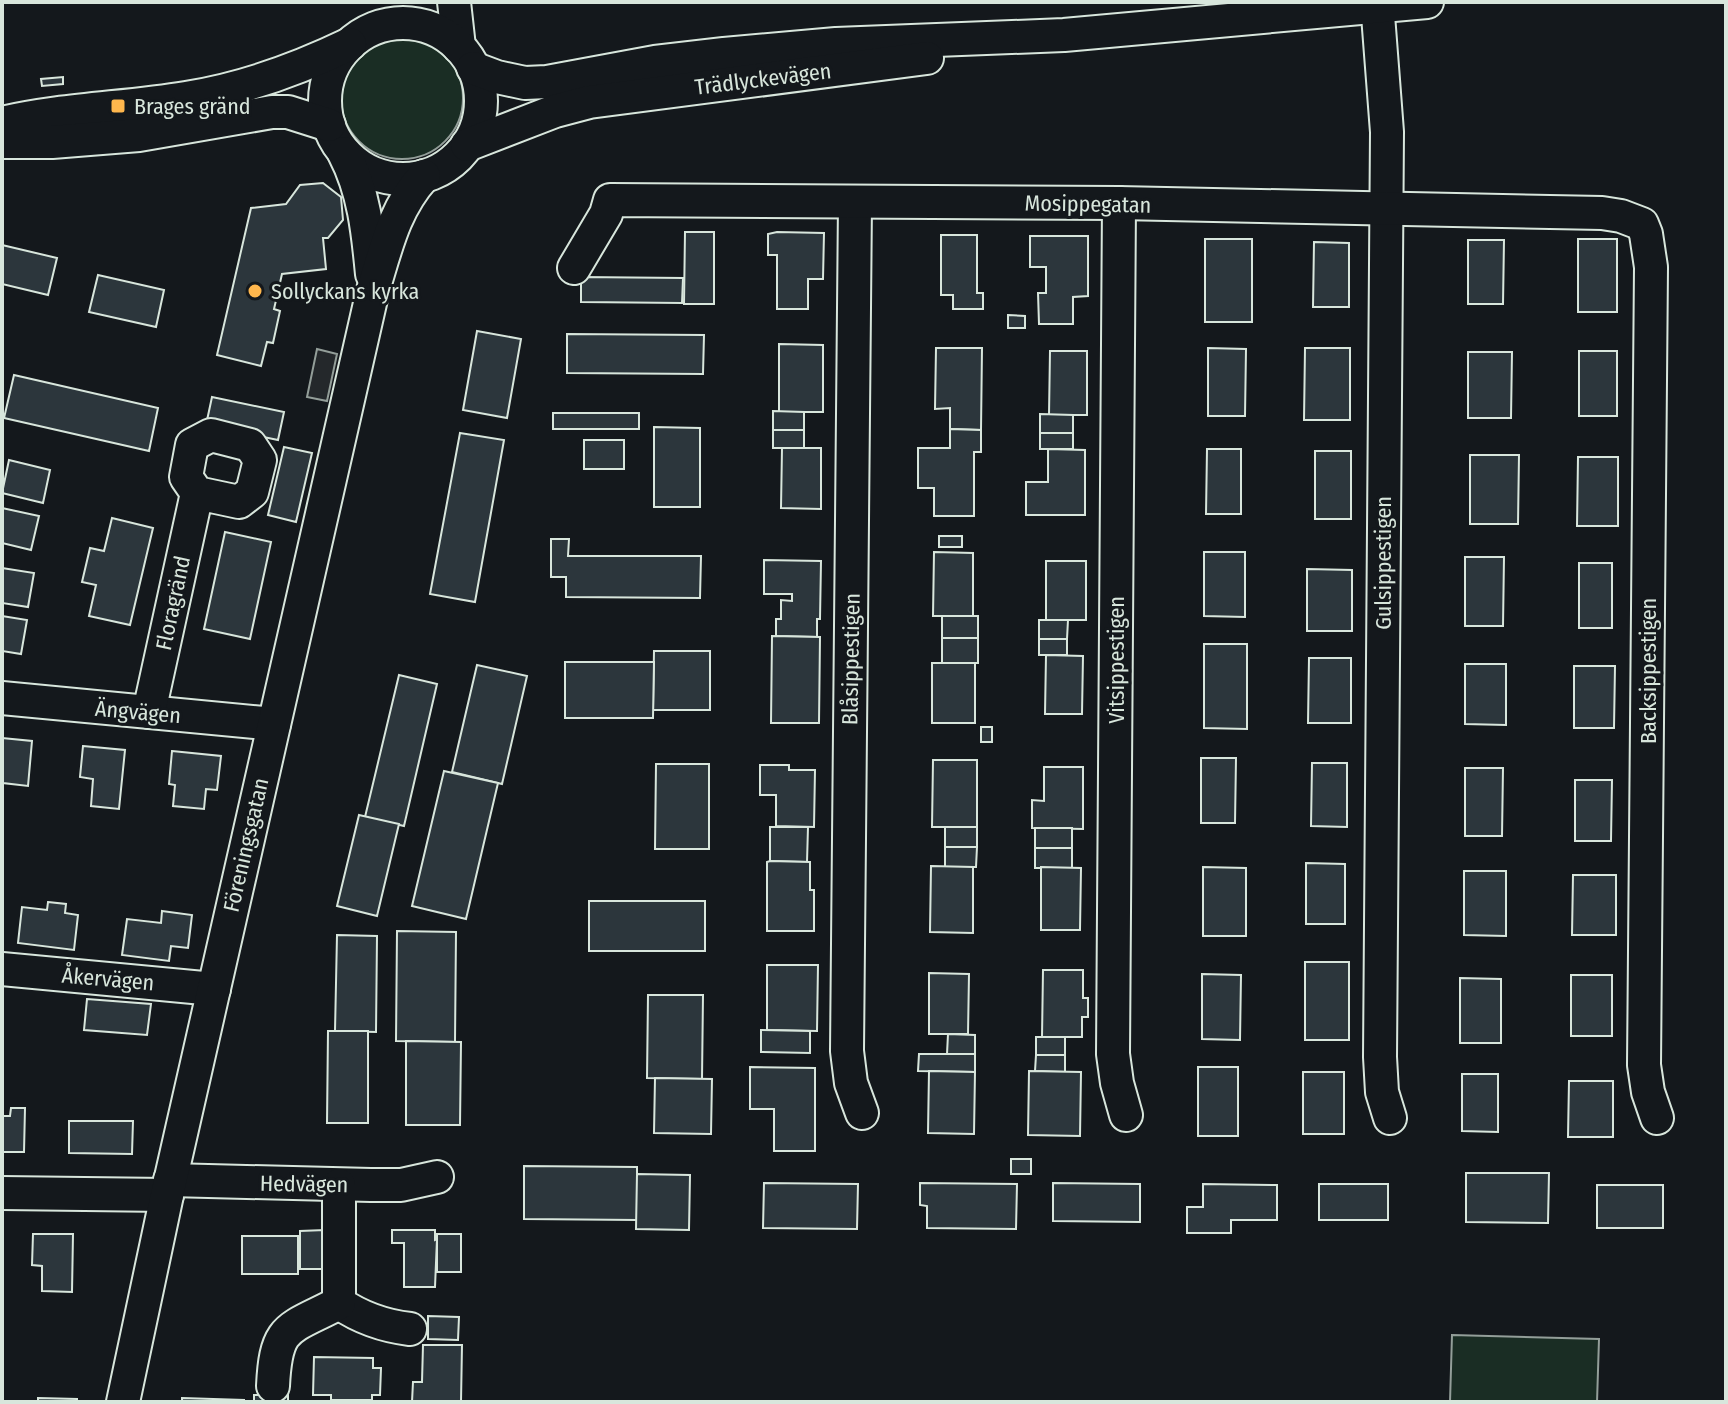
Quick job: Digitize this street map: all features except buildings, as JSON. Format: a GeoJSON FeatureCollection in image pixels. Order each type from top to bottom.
{"type":"FeatureCollection","features":[{"type":"Feature","properties":{"kind":"street"},"geometry":{"type":"LineString","coordinates":[[401,2],[335,64],[325,100],[336,138],[353,161],[380,175],[409,179],[424,176],[448,164],[474,133],[481,107],[478,80],[466,57],[454,2]]}},
{"type":"Feature","properties":{"kind":"street","name":"Trädlyckevägen"},"geometry":{"type":"LineString","coordinates":[[466,57],[525,83],[547,82],[655,62],[724,54],[836,44],[1064,35],[1377,4],[1427,2]]}},
{"type":"Feature","properties":{"kind":"street","name":"Gulsippestigen"},"geometry":{"type":"LineString","coordinates":[[1377,4],[1387,132],[1380,1057],[1382,1092],[1390,1118]]}},
{"type":"Feature","properties":{"kind":"street"},"geometry":{"type":"LineString","coordinates":[[2,123],[38,115],[228,90],[317,60],[363,36],[411,24],[428,27],[466,57]]}},
{"type":"Feature","properties":{"kind":"street","name":"Trädlyckevägen"},"geometry":{"type":"LineString","coordinates":[[467,145],[555,111],[589,102],[943,56],[1064,35]]}},
{"type":"Feature","properties":{"kind":"street"},"geometry":{"type":"LineString","coordinates":[[2,142],[52,142],[139,135],[272,112],[296,114],[336,138]]}},
{"type":"Feature","properties":{"kind":"street","name":"Föreningsgatan"},"geometry":{"type":"LineString","coordinates":[[336,138],[353,170],[366,217],[373,290]]}},
{"type":"Feature","properties":{"kind":"street","name":"Föreningsgatan"},"geometry":{"type":"LineString","coordinates":[[123,1402],[168,1188],[373,290],[393,223],[403,201],[424,176]]}},
{"type":"Feature","properties":{"kind":"street","name":"Mosippegatan"},"geometry":{"type":"LineString","coordinates":[[574,268],[606,214],[610,200],[1119,203],[1602,213],[1642,224]]}},
{"type":"Feature","properties":{"kind":"street","name":"Blåsippestigen"},"geometry":{"type":"LineString","coordinates":[[855,202],[847,1051],[851,1083],[862,1113]]}},
{"type":"Feature","properties":{"kind":"street","name":"Vitsippestigen"},"geometry":{"type":"LineString","coordinates":[[1119,203],[1113,1054],[1126,1115]]}},
{"type":"Feature","properties":{"kind":"street","name":"Backsippestigen"},"geometry":{"type":"LineString","coordinates":[[1642,224],[1651,267],[1644,1065],[1648,1092],[1657,1118]]}},
{"type":"Feature","properties":{"kind":"street","name":"Floragränd"},"geometry":{"type":"LineString","coordinates":[[149,712],[197,493]]}},
{"type":"Feature","properties":{"kind":"street","name":"Ängvägen"},"geometry":{"type":"LineString","coordinates":[[2,698],[274,724]]}},
{"type":"Feature","properties":{"kind":"street","name":"Åkervägen"},"geometry":{"type":"LineString","coordinates":[[2,969],[214,989]]}},
{"type":"Feature","properties":{"kind":"street","name":"Hedvägen"},"geometry":{"type":"LineString","coordinates":[[2,1193],[401,1185],[437,1177]]}},
{"type":"Feature","properties":{"kind":"street"},"geometry":{"type":"LineString","coordinates":[[339,1185],[339,1303]]}},
{"type":"Feature","properties":{"kind":"street"},"geometry":{"type":"LineString","coordinates":[[339,1303],[371,1320],[410,1329]]}},
{"type":"Feature","properties":{"kind":"street"},"geometry":{"type":"LineString","coordinates":[[273,1386],[274,1355],[283,1335],[339,1303]]}},
{"type":"Feature","properties":{"kind":"green space"},"geometry":{"type":"Polygon","coordinates":[[[402,37],[425,42],[445,55],[458,75],[463,98],[458,121],[445,141],[425,154],[402,159],[379,154],[359,141],[346,121],[341,98],[346,75],[359,55],[379,42],[402,37]]]}},
{"type":"Feature","properties":{"kind":"green space"},"geometry":{"type":"Polygon","coordinates":[[[1452,1335],[1599,1339],[1597,1402],[1450,1402],[1452,1335]]]}},
{"type":"Feature","properties":{"kind":"shaded area"},"geometry":{"type":"Polygon","coordinates":[[[317,349],[337,354],[327,401],[307,397],[317,349]]]}},
{"type":"Feature","properties":{"kind":"place","name":"Brages gränd"},"geometry":{"type":"Point","coordinates":[118,106]}},
{"type":"Feature","properties":{"kind":"place","name":"Sollyckans kyrka"},"geometry":{"type":"Point","coordinates":[255,291]}}]}
